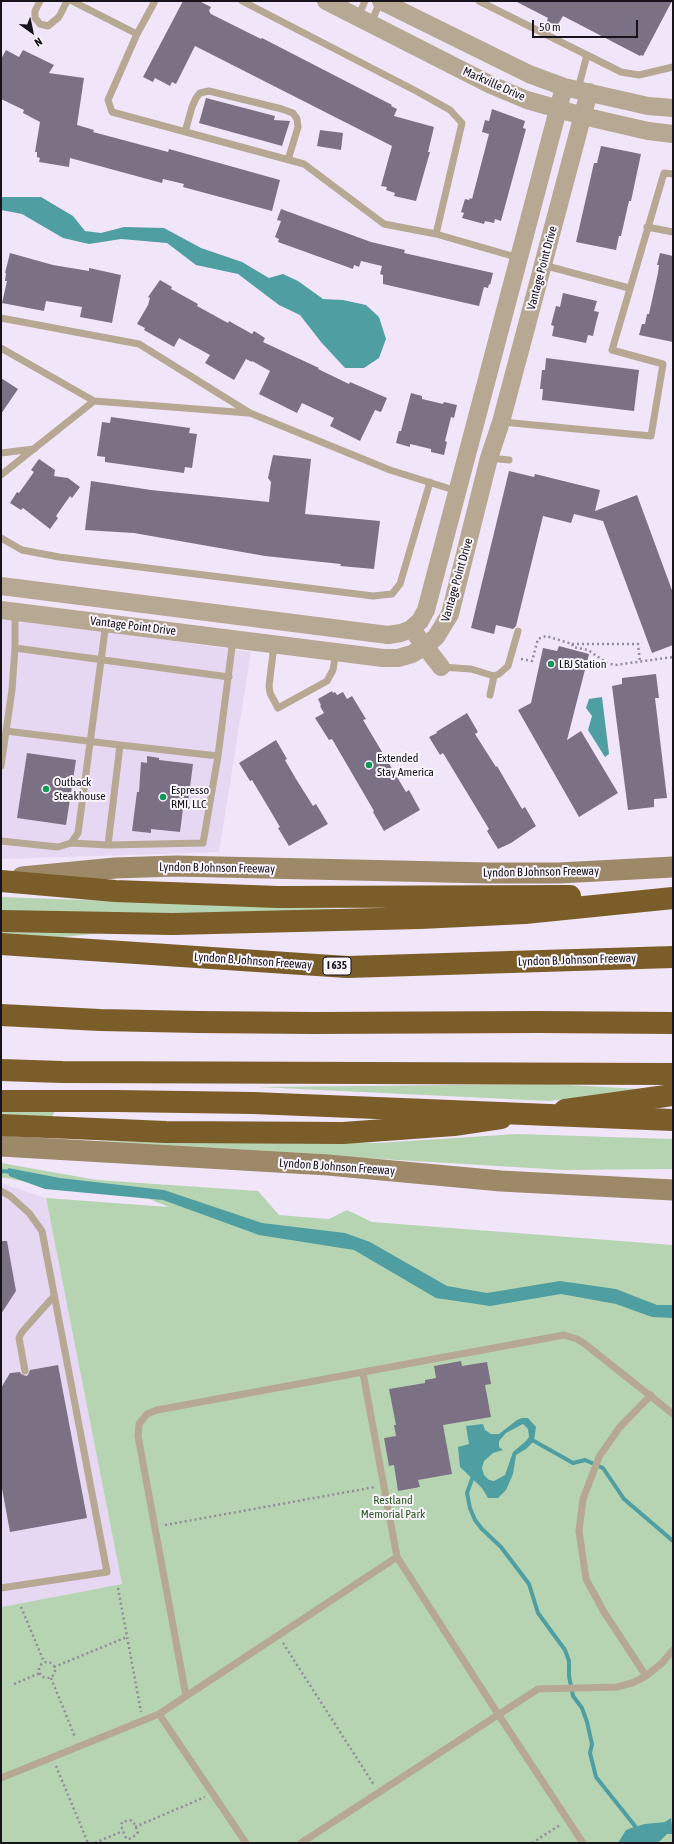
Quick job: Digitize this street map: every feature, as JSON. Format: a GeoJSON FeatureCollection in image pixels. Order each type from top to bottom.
{"type":"FeatureCollection","features":[{"type":"Feature","properties":{"kind":"highway"},"geometry":{"type":"LineString","coordinates":[[1,880],[115,891],[278,897],[673,897]]}},
{"type":"Feature","properties":{"kind":"highway"},"geometry":{"type":"LineString","coordinates":[[1,921],[173,924],[420,918],[525,913],[673,897]]}},
{"type":"Feature","properties":{"kind":"highway","name":"Lyndon B. Johnson Freeway"},"geometry":{"type":"LineString","coordinates":[[1,944],[347,967],[673,957]]}},
{"type":"Feature","properties":{"kind":"highway"},"geometry":{"type":"LineString","coordinates":[[1,1016],[198,1022],[673,1023]]}},
{"type":"Feature","properties":{"kind":"highway"},"geometry":{"type":"LineString","coordinates":[[1,1070],[62,1072],[673,1074]]}},
{"type":"Feature","properties":{"kind":"highway"},"geometry":{"type":"LineString","coordinates":[[1,1125],[166,1132],[343,1133],[454,1125],[673,1095]]}},
{"type":"Feature","properties":{"kind":"highway"},"geometry":{"type":"LineString","coordinates":[[1,1101],[253,1103],[673,1120]]}},
{"type":"Feature","properties":{"kind":"main road","name":"Lyndon B Johnson Freeway"},"geometry":{"type":"LineString","coordinates":[[1,880],[115,868],[175,866],[316,870],[559,873],[673,867]]}},
{"type":"Feature","properties":{"kind":"main road","name":"Lyndon B Johnson Freeway"},"geometry":{"type":"LineString","coordinates":[[1,1146],[328,1165],[501,1181],[673,1190]]}},
{"type":"Feature","properties":{"kind":"street","name":"Markville Drive"},"geometry":{"type":"LineString","coordinates":[[326,1],[491,85],[558,110],[648,131],[673,134]]}},
{"type":"Feature","properties":{"kind":"street","name":"Markville Drive"},"geometry":{"type":"LineString","coordinates":[[381,1],[529,74],[577,90],[648,106],[673,108]]}},
{"type":"Feature","properties":{"kind":"street","name":"Vantage Point Drive"},"geometry":{"type":"LineString","coordinates":[[1,586],[388,635],[401,633],[411,629],[420,621],[426,610],[558,110],[577,90]]}},
{"type":"Feature","properties":{"kind":"street","name":"Vantage Point Drive"},"geometry":{"type":"LineString","coordinates":[[8,611],[383,658],[398,658],[412,654],[436,637],[450,614],[489,458],[501,422],[583,116],[577,90]]}},
{"type":"Feature","properties":{"kind":"street"},"geometry":{"type":"LineString","coordinates":[[476,420],[501,422]]}},
{"type":"Feature","properties":{"kind":"street"},"geometry":{"type":"LineString","coordinates":[[106,623],[110,600]]}},
{"type":"Feature","properties":{"kind":"street"},"geometry":{"type":"LineString","coordinates":[[411,629],[441,667]]}},
{"type":"Feature","properties":{"kind":"lane"},"geometry":{"type":"LineString","coordinates":[[40,1],[35,11],[35,18],[40,24],[48,26],[59,18],[68,1]]}},
{"type":"Feature","properties":{"kind":"lane"},"geometry":{"type":"LineString","coordinates":[[72,1],[137,34]]}},
{"type":"Feature","properties":{"kind":"lane"},"geometry":{"type":"LineString","coordinates":[[155,1],[137,34],[108,100],[112,112],[304,164],[384,224],[436,234],[519,258]]}},
{"type":"Feature","properties":{"kind":"lane"},"geometry":{"type":"LineString","coordinates":[[242,1],[418,92],[450,110],[462,122],[436,234]]}},
{"type":"Feature","properties":{"kind":"lane"},"geometry":{"type":"LineString","coordinates":[[364,20],[365,1]]}},
{"type":"Feature","properties":{"kind":"lane"},"geometry":{"type":"LineString","coordinates":[[364,20],[381,1]]}},
{"type":"Feature","properties":{"kind":"lane"},"geometry":{"type":"LineString","coordinates":[[479,1],[621,72],[640,75],[673,67]]}},
{"type":"Feature","properties":{"kind":"lane"},"geometry":{"type":"LineString","coordinates":[[577,90],[587,55]]}},
{"type":"Feature","properties":{"kind":"lane"},"geometry":{"type":"LineString","coordinates":[[185,132],[192,107],[200,93],[209,91],[282,109],[292,113],[297,119],[298,127],[288,160]]}},
{"type":"Feature","properties":{"kind":"lane"},"geometry":{"type":"LineString","coordinates":[[501,422],[651,436],[663,364],[612,350],[664,173],[673,174]]}},
{"type":"Feature","properties":{"kind":"lane"},"geometry":{"type":"LineString","coordinates":[[647,227],[673,232]]}},
{"type":"Feature","properties":{"kind":"lane"},"geometry":{"type":"LineString","coordinates":[[543,265],[629,288]]}},
{"type":"Feature","properties":{"kind":"lane"},"geometry":{"type":"LineString","coordinates":[[1,318],[139,344],[250,413],[390,470],[458,491]]}},
{"type":"Feature","properties":{"kind":"lane"},"geometry":{"type":"LineString","coordinates":[[1,348],[94,401],[250,413]]}},
{"type":"Feature","properties":{"kind":"lane"},"geometry":{"type":"LineString","coordinates":[[1,475],[94,401]]}},
{"type":"Feature","properties":{"kind":"lane"},"geometry":{"type":"LineString","coordinates":[[1,454],[34,449]]}},
{"type":"Feature","properties":{"kind":"lane"},"geometry":{"type":"LineString","coordinates":[[489,458],[509,460]]}},
{"type":"Feature","properties":{"kind":"lane"},"geometry":{"type":"LineString","coordinates":[[1,538],[22,550],[59,557],[373,596],[392,594],[400,584],[430,482]]}},
{"type":"Feature","properties":{"kind":"lane"},"geometry":{"type":"LineString","coordinates":[[1,766],[15,648],[8,611]]}},
{"type":"Feature","properties":{"kind":"lane"},"geometry":{"type":"LineString","coordinates":[[71,843],[78,833],[106,623]]}},
{"type":"Feature","properties":{"kind":"lane"},"geometry":{"type":"LineString","coordinates":[[490,695],[494,676],[508,666],[518,632]]}},
{"type":"Feature","properties":{"kind":"lane"},"geometry":{"type":"LineString","coordinates":[[1,841],[58,847],[71,843],[108,845],[203,843],[218,756],[233,639]]}},
{"type":"Feature","properties":{"kind":"lane"},"geometry":{"type":"LineString","coordinates":[[274,645],[269,686],[270,693],[278,708],[327,681],[333,670],[336,652]]}},
{"type":"Feature","properties":{"kind":"lane"},"geometry":{"type":"LineString","coordinates":[[15,648],[229,677]]}},
{"type":"Feature","properties":{"kind":"lane"},"geometry":{"type":"LineString","coordinates":[[441,667],[471,669],[494,676]]}},
{"type":"Feature","properties":{"kind":"lane"},"geometry":{"type":"LineString","coordinates":[[6,731],[218,756]]}},
{"type":"Feature","properties":{"kind":"lane"},"geometry":{"type":"LineString","coordinates":[[108,845],[120,745]]}},
{"type":"Feature","properties":{"kind":"lane"},"geometry":{"type":"LineString","coordinates":[[1,1191],[10,1196],[29,1213],[42,1232],[107,1572],[1,1588]]}},
{"type":"Feature","properties":{"kind":"lane"},"geometry":{"type":"LineString","coordinates":[[25,1371],[19,1338],[22,1332],[54,1296]]}},
{"type":"Feature","properties":{"kind":"lane"},"geometry":{"type":"LineString","coordinates":[[186,1696],[138,1436],[140,1424],[147,1414],[157,1410],[564,1335],[577,1339],[585,1344],[651,1394],[673,1414]]}},
{"type":"Feature","properties":{"kind":"lane"},"geometry":{"type":"LineString","coordinates":[[363,1373],[397,1557],[583,1843]]}},
{"type":"Feature","properties":{"kind":"lane"},"geometry":{"type":"LineString","coordinates":[[646,1676],[604,1612],[586,1579],[579,1531],[583,1498],[599,1457],[616,1432],[651,1394]]}},
{"type":"Feature","properties":{"kind":"lane"},"geometry":{"type":"LineString","coordinates":[[1,1778],[159,1714],[397,1557]]}},
{"type":"Feature","properties":{"kind":"lane"},"geometry":{"type":"LineString","coordinates":[[302,1843],[538,1689],[559,1687],[580,1688],[624,1686],[646,1676],[662,1663],[673,1650]]}},
{"type":"Feature","properties":{"kind":"lane"},"geometry":{"type":"LineString","coordinates":[[159,1714],[246,1843]]}},
{"type":"Feature","properties":{"kind":"path"},"geometry":{"type":"LineString","coordinates":[[532,662],[538,639],[546,636],[572,644],[638,644],[640,662]]}},
{"type":"Feature","properties":{"kind":"path"},"geometry":{"type":"LineString","coordinates":[[572,644],[573,647],[588,650],[607,663],[614,665],[673,657]]}},
{"type":"Feature","properties":{"kind":"path"},"geometry":{"type":"LineString","coordinates":[[155,1527],[384,1486]]}},
{"type":"Feature","properties":{"kind":"path"},"geometry":{"type":"LineString","coordinates":[[118,1588],[143,1721]]}},
{"type":"Feature","properties":{"kind":"path"},"geometry":{"type":"LineString","coordinates":[[21,1607],[44,1662]]}},
{"type":"Feature","properties":{"kind":"path"},"geometry":{"type":"LineString","coordinates":[[278,1635],[379,1792]]}},
{"type":"Feature","properties":{"kind":"path"},"geometry":{"type":"LineString","coordinates":[[54,1667],[127,1637]]}},
{"type":"Feature","properties":{"kind":"path"},"geometry":{"type":"LineString","coordinates":[[47,1661],[54,1667],[56,1671],[54,1677],[48,1679],[42,1676],[39,1670],[41,1664],[44,1662],[47,1661]]}},
{"type":"Feature","properties":{"kind":"path"},"geometry":{"type":"LineString","coordinates":[[14,1684],[40,1673]]}},
{"type":"Feature","properties":{"kind":"path"},"geometry":{"type":"LineString","coordinates":[[51,1678],[79,1747]]}},
{"type":"Feature","properties":{"kind":"path"},"geometry":{"type":"LineString","coordinates":[[52,1757],[88,1843]]}},
{"type":"Feature","properties":{"kind":"path"},"geometry":{"type":"LineString","coordinates":[[135,1827],[213,1794]]}},
{"type":"Feature","properties":{"kind":"path"},"geometry":{"type":"LineString","coordinates":[[532,1843],[568,1819]]}},
{"type":"Feature","properties":{"kind":"path"},"geometry":{"type":"LineString","coordinates":[[130,1820],[133,1821],[138,1832],[129,1839],[126,1838],[123,1831],[121,1826],[122,1822],[130,1820]]}},
{"type":"Feature","properties":{"kind":"path"},"geometry":{"type":"LineString","coordinates":[[95,1843],[123,1831]]}},
{"type":"Feature","properties":{"kind":"shaded area"},"geometry":{"type":"Polygon","coordinates":[[[1,197],[41,197],[73,216],[85,231],[101,233],[124,227],[164,228],[201,248],[242,262],[269,278],[283,274],[298,281],[323,299],[343,300],[366,305],[379,317],[386,339],[379,358],[364,368],[345,368],[321,342],[300,315],[279,305],[238,274],[196,265],[167,243],[121,239],[89,244],[63,238],[22,214],[1,210],[1,197]]]}},
{"type":"Feature","properties":{"kind":"shaded area"},"geometry":{"type":"Polygon","coordinates":[[[1,617],[251,652],[219,852],[1,859],[1,617]]]}},
{"type":"Feature","properties":{"kind":"shaded area"},"geometry":{"type":"Polygon","coordinates":[[[602,697],[609,754],[605,757],[588,730],[592,716],[586,708],[589,699],[602,697]]]}},
{"type":"Feature","properties":{"kind":"shaded area"},"geometry":{"type":"Polygon","coordinates":[[[8,1168],[60,1178],[164,1190],[262,1223],[345,1233],[370,1242],[447,1286],[487,1293],[560,1281],[616,1289],[657,1305],[673,1305],[673,1318],[652,1317],[616,1304],[561,1294],[490,1306],[436,1298],[354,1250],[259,1235],[163,1200],[45,1189],[9,1176],[8,1168]]]}},
{"type":"Feature","properties":{"kind":"shaded area"},"geometry":{"type":"Polygon","coordinates":[[[1,1183],[46,1198],[122,1584],[1,1607],[1,1183]]]}},
{"type":"Feature","properties":{"kind":"shaded area"},"geometry":{"type":"Polygon","coordinates":[[[528,1418],[536,1427],[534,1441],[526,1449],[516,1455],[513,1474],[506,1490],[498,1498],[488,1498],[482,1488],[460,1467],[458,1447],[469,1444],[466,1426],[483,1424],[485,1430],[491,1434],[499,1434],[517,1420],[528,1418]],[[523,1424],[506,1433],[499,1441],[499,1447],[503,1450],[493,1453],[484,1461],[482,1468],[484,1475],[489,1480],[494,1481],[505,1475],[513,1452],[529,1437],[528,1429],[523,1424]]]}},
{"type":"Feature","properties":{"kind":"shaded area"},"geometry":{"type":"Polygon","coordinates":[[[671,1818],[673,1834],[667,1834],[660,1841],[655,1843],[618,1843],[626,1830],[645,1824],[665,1822],[671,1818]]]}},
{"type":"Feature","properties":{"kind":"green space"},"geometry":{"type":"Polygon","coordinates":[[[1,897],[342,909],[23,941],[1,941],[1,897]]]}},
{"type":"Feature","properties":{"kind":"green space"},"geometry":{"type":"Polygon","coordinates":[[[551,1084],[640,1089],[550,1101],[257,1087],[551,1084]]]}},
{"type":"Feature","properties":{"kind":"green space"},"geometry":{"type":"Polygon","coordinates":[[[1,1100],[57,1107],[52,1117],[1,1114],[1,1100]]]}},
{"type":"Feature","properties":{"kind":"green space"},"geometry":{"type":"Polygon","coordinates":[[[517,1134],[673,1139],[673,1169],[564,1170],[83,1141],[378,1143],[517,1134]]]}},
{"type":"Feature","properties":{"kind":"green space","name":"Restland Memorial Park"},"geometry":{"type":"Polygon","coordinates":[[[1,1163],[97,1180],[258,1191],[279,1215],[329,1219],[347,1210],[372,1222],[673,1245],[673,1843],[1,1843],[1,1607],[122,1584],[46,1198],[169,1207],[127,1190],[79,1192],[1,1177],[1,1163]]]}},
{"type":"Feature","properties":{"kind":"building"},"geometry":{"type":"Polygon","coordinates":[[[183,1],[199,1],[211,7],[209,11],[211,14],[261,39],[262,38],[392,105],[391,106],[397,109],[394,116],[434,127],[428,152],[430,152],[416,201],[394,196],[395,193],[386,190],[387,187],[381,186],[392,146],[195,46],[176,84],[172,82],[170,86],[155,78],[153,82],[143,77],[183,1]]]}},
{"type":"Feature","properties":{"kind":"building"},"geometry":{"type":"Polygon","coordinates":[[[515,1],[672,1],[643,56],[640,56],[563,16],[557,26],[547,21],[548,18],[515,1]]]}},
{"type":"Feature","properties":{"kind":"building"},"geometry":{"type":"Polygon","coordinates":[[[6,50],[19,57],[23,50],[54,65],[49,73],[84,78],[77,125],[94,130],[93,132],[168,152],[169,149],[280,180],[272,211],[183,187],[184,184],[163,179],[162,183],[70,158],[69,167],[39,162],[40,158],[37,157],[37,152],[35,152],[40,122],[23,113],[24,110],[1,99],[1,59],[6,50]]]}},
{"type":"Feature","properties":{"kind":"building"},"geometry":{"type":"Polygon","coordinates":[[[206,98],[275,116],[274,120],[290,121],[282,146],[199,123],[206,98]]]}},
{"type":"Feature","properties":{"kind":"building"},"geometry":{"type":"Polygon","coordinates":[[[492,109],[525,121],[523,128],[526,129],[501,221],[495,219],[494,223],[485,221],[484,224],[462,218],[464,213],[461,212],[465,199],[472,199],[489,134],[482,132],[485,120],[489,121],[492,109]]]}},
{"type":"Feature","properties":{"kind":"building"},"geometry":{"type":"Polygon","coordinates":[[[320,130],[343,133],[341,150],[317,146],[320,130]]]}},
{"type":"Feature","properties":{"kind":"building"},"geometry":{"type":"Polygon","coordinates":[[[601,146],[641,154],[631,201],[629,201],[621,236],[619,236],[616,250],[576,242],[594,163],[597,163],[601,146]]]}},
{"type":"Feature","properties":{"kind":"building"},"geometry":{"type":"Polygon","coordinates":[[[281,209],[371,242],[405,250],[404,253],[493,273],[490,285],[489,284],[488,288],[484,287],[479,306],[383,284],[383,275],[380,274],[382,266],[361,261],[359,267],[354,265],[353,269],[278,242],[279,239],[275,237],[281,221],[277,220],[281,209]]]}},
{"type":"Feature","properties":{"kind":"building"},"geometry":{"type":"Polygon","coordinates":[[[10,253],[53,265],[89,271],[89,268],[121,275],[112,323],[80,317],[82,307],[46,301],[44,311],[2,303],[7,281],[5,281],[5,273],[10,253]]]}},
{"type":"Feature","properties":{"kind":"building"},"geometry":{"type":"Polygon","coordinates":[[[660,253],[673,256],[673,342],[639,335],[642,324],[645,324],[647,314],[649,314],[658,273],[659,265],[657,265],[660,253]]]}},
{"type":"Feature","properties":{"kind":"building"},"geometry":{"type":"Polygon","coordinates":[[[160,280],[172,287],[171,289],[198,304],[197,306],[228,323],[229,321],[252,334],[254,331],[265,338],[263,342],[319,368],[318,369],[349,384],[350,382],[387,398],[381,412],[375,410],[360,441],[330,426],[334,418],[302,403],[297,413],[259,394],[270,371],[252,361],[246,359],[234,380],[205,363],[210,355],[179,338],[174,347],[144,330],[145,328],[137,324],[148,305],[150,298],[148,297],[160,280]]]}},
{"type":"Feature","properties":{"kind":"building"},"geometry":{"type":"Polygon","coordinates":[[[563,293],[597,301],[594,311],[599,312],[593,336],[588,335],[586,343],[552,336],[554,326],[551,325],[556,306],[560,307],[563,293]]]}},
{"type":"Feature","properties":{"kind":"building"},"geometry":{"type":"Polygon","coordinates":[[[546,358],[639,370],[634,411],[542,400],[543,389],[540,389],[542,370],[545,370],[546,358]]]}},
{"type":"Feature","properties":{"kind":"building"},"geometry":{"type":"Polygon","coordinates":[[[1,378],[18,389],[1,414],[1,378]]]}},
{"type":"Feature","properties":{"kind":"building"},"geometry":{"type":"Polygon","coordinates":[[[411,393],[422,396],[422,399],[443,404],[444,402],[457,405],[454,418],[451,417],[445,441],[447,442],[444,455],[431,452],[431,449],[410,444],[410,447],[396,443],[399,431],[401,431],[411,393]]]}},
{"type":"Feature","properties":{"kind":"building"},"geometry":{"type":"Polygon","coordinates":[[[111,417],[190,428],[189,433],[197,434],[192,468],[185,467],[184,473],[105,462],[105,457],[97,456],[102,422],[110,423],[111,417]]]}},
{"type":"Feature","properties":{"kind":"building"},"geometry":{"type":"Polygon","coordinates":[[[273,455],[311,459],[305,514],[380,521],[374,569],[265,556],[134,533],[85,530],[91,481],[151,490],[269,502],[271,482],[268,478],[273,455]]]}},
{"type":"Feature","properties":{"kind":"building"},"geometry":{"type":"Polygon","coordinates":[[[39,459],[55,470],[54,476],[68,478],[80,487],[72,498],[70,496],[56,516],[58,518],[50,529],[23,508],[21,510],[10,503],[34,472],[31,470],[39,459]]]}},
{"type":"Feature","properties":{"kind":"building"},"geometry":{"type":"Polygon","coordinates":[[[509,471],[534,477],[535,474],[600,490],[595,511],[637,495],[673,593],[673,645],[652,653],[603,521],[574,514],[571,523],[543,516],[516,626],[513,629],[496,625],[494,634],[471,628],[509,471]]]}},
{"type":"Feature","properties":{"kind":"building"},"geometry":{"type":"Polygon","coordinates":[[[559,646],[589,654],[567,740],[581,731],[618,793],[579,817],[518,710],[531,703],[543,648],[557,651],[559,646]]]}},
{"type":"Feature","properties":{"kind":"building"},"geometry":{"type":"Polygon","coordinates":[[[656,674],[659,698],[655,698],[667,798],[654,799],[654,807],[628,810],[612,686],[622,684],[622,678],[656,674]]]}},
{"type":"Feature","properties":{"kind":"building","name":"Extended Stay America"},"geometry":{"type":"Polygon","coordinates":[[[332,691],[337,695],[343,692],[347,699],[352,696],[366,719],[363,720],[406,792],[409,790],[420,810],[384,831],[332,739],[329,740],[315,718],[324,713],[318,699],[332,691]]]}},
{"type":"Feature","properties":{"kind":"building"},"geometry":{"type":"Polygon","coordinates":[[[467,713],[478,732],[475,734],[496,767],[497,766],[522,809],[525,807],[536,826],[511,843],[498,849],[487,831],[489,829],[443,753],[440,755],[429,737],[467,713]]]}},
{"type":"Feature","properties":{"kind":"building"},"geometry":{"type":"Polygon","coordinates":[[[276,740],[296,779],[313,806],[316,804],[328,824],[289,846],[278,828],[280,827],[252,780],[250,781],[239,763],[276,740]]]}},
{"type":"Feature","properties":{"kind":"building","name":"Outback Steakhouse"},"geometry":{"type":"Polygon","coordinates":[[[27,753],[76,760],[66,825],[17,818],[27,753]]]}},
{"type":"Feature","properties":{"kind":"building","name":"Espresso RMI, LLC"},"geometry":{"type":"Polygon","coordinates":[[[147,756],[159,758],[159,760],[193,764],[188,802],[184,801],[180,832],[151,829],[151,833],[132,831],[137,792],[139,792],[141,762],[147,763],[147,756]]]}},
{"type":"Feature","properties":{"kind":"building"},"geometry":{"type":"Polygon","coordinates":[[[1,1241],[7,1241],[16,1291],[1,1314],[1,1241]]]}},
{"type":"Feature","properties":{"kind":"building"},"geometry":{"type":"Polygon","coordinates":[[[461,1361],[462,1366],[487,1362],[491,1384],[485,1385],[491,1417],[443,1425],[452,1474],[418,1480],[420,1487],[398,1491],[394,1465],[389,1466],[384,1438],[396,1436],[394,1425],[396,1425],[389,1389],[425,1383],[425,1380],[436,1378],[434,1366],[461,1361]]]}},
{"type":"Feature","properties":{"kind":"building"},"geometry":{"type":"Polygon","coordinates":[[[58,1365],[87,1518],[10,1532],[1,1483],[1,1388],[10,1373],[20,1372],[26,1376],[30,1370],[58,1365]]]}},
{"type":"Feature","properties":{"kind":"waterway"},"geometry":{"type":"LineString","coordinates":[[1,1171],[13,1172]]}},
{"type":"Feature","properties":{"kind":"waterway"},"geometry":{"type":"LineString","coordinates":[[534,1441],[573,1463],[585,1460],[603,1468],[624,1499],[673,1541]]}},
{"type":"Feature","properties":{"kind":"waterway"},"geometry":{"type":"LineString","coordinates":[[472,1479],[467,1493],[470,1508],[475,1520],[482,1529],[501,1547],[529,1584],[538,1613],[565,1650],[569,1661],[569,1676],[573,1696],[582,1708],[587,1722],[592,1744],[590,1753],[596,1777],[635,1826]]}},
{"type":"Feature","properties":{"kind":"place","name":"LBJ Station"},"geometry":{"type":"Point","coordinates":[551,664]}},
{"type":"Feature","properties":{"kind":"place","name":"Extended Stay America"},"geometry":{"type":"Point","coordinates":[369,765]}},
{"type":"Feature","properties":{"kind":"place","name":"Outback Steakhouse"},"geometry":{"type":"Point","coordinates":[46,789]}},
{"type":"Feature","properties":{"kind":"place","name":"Espresso RMI, LLC"},"geometry":{"type":"Point","coordinates":[163,797]}}]}
